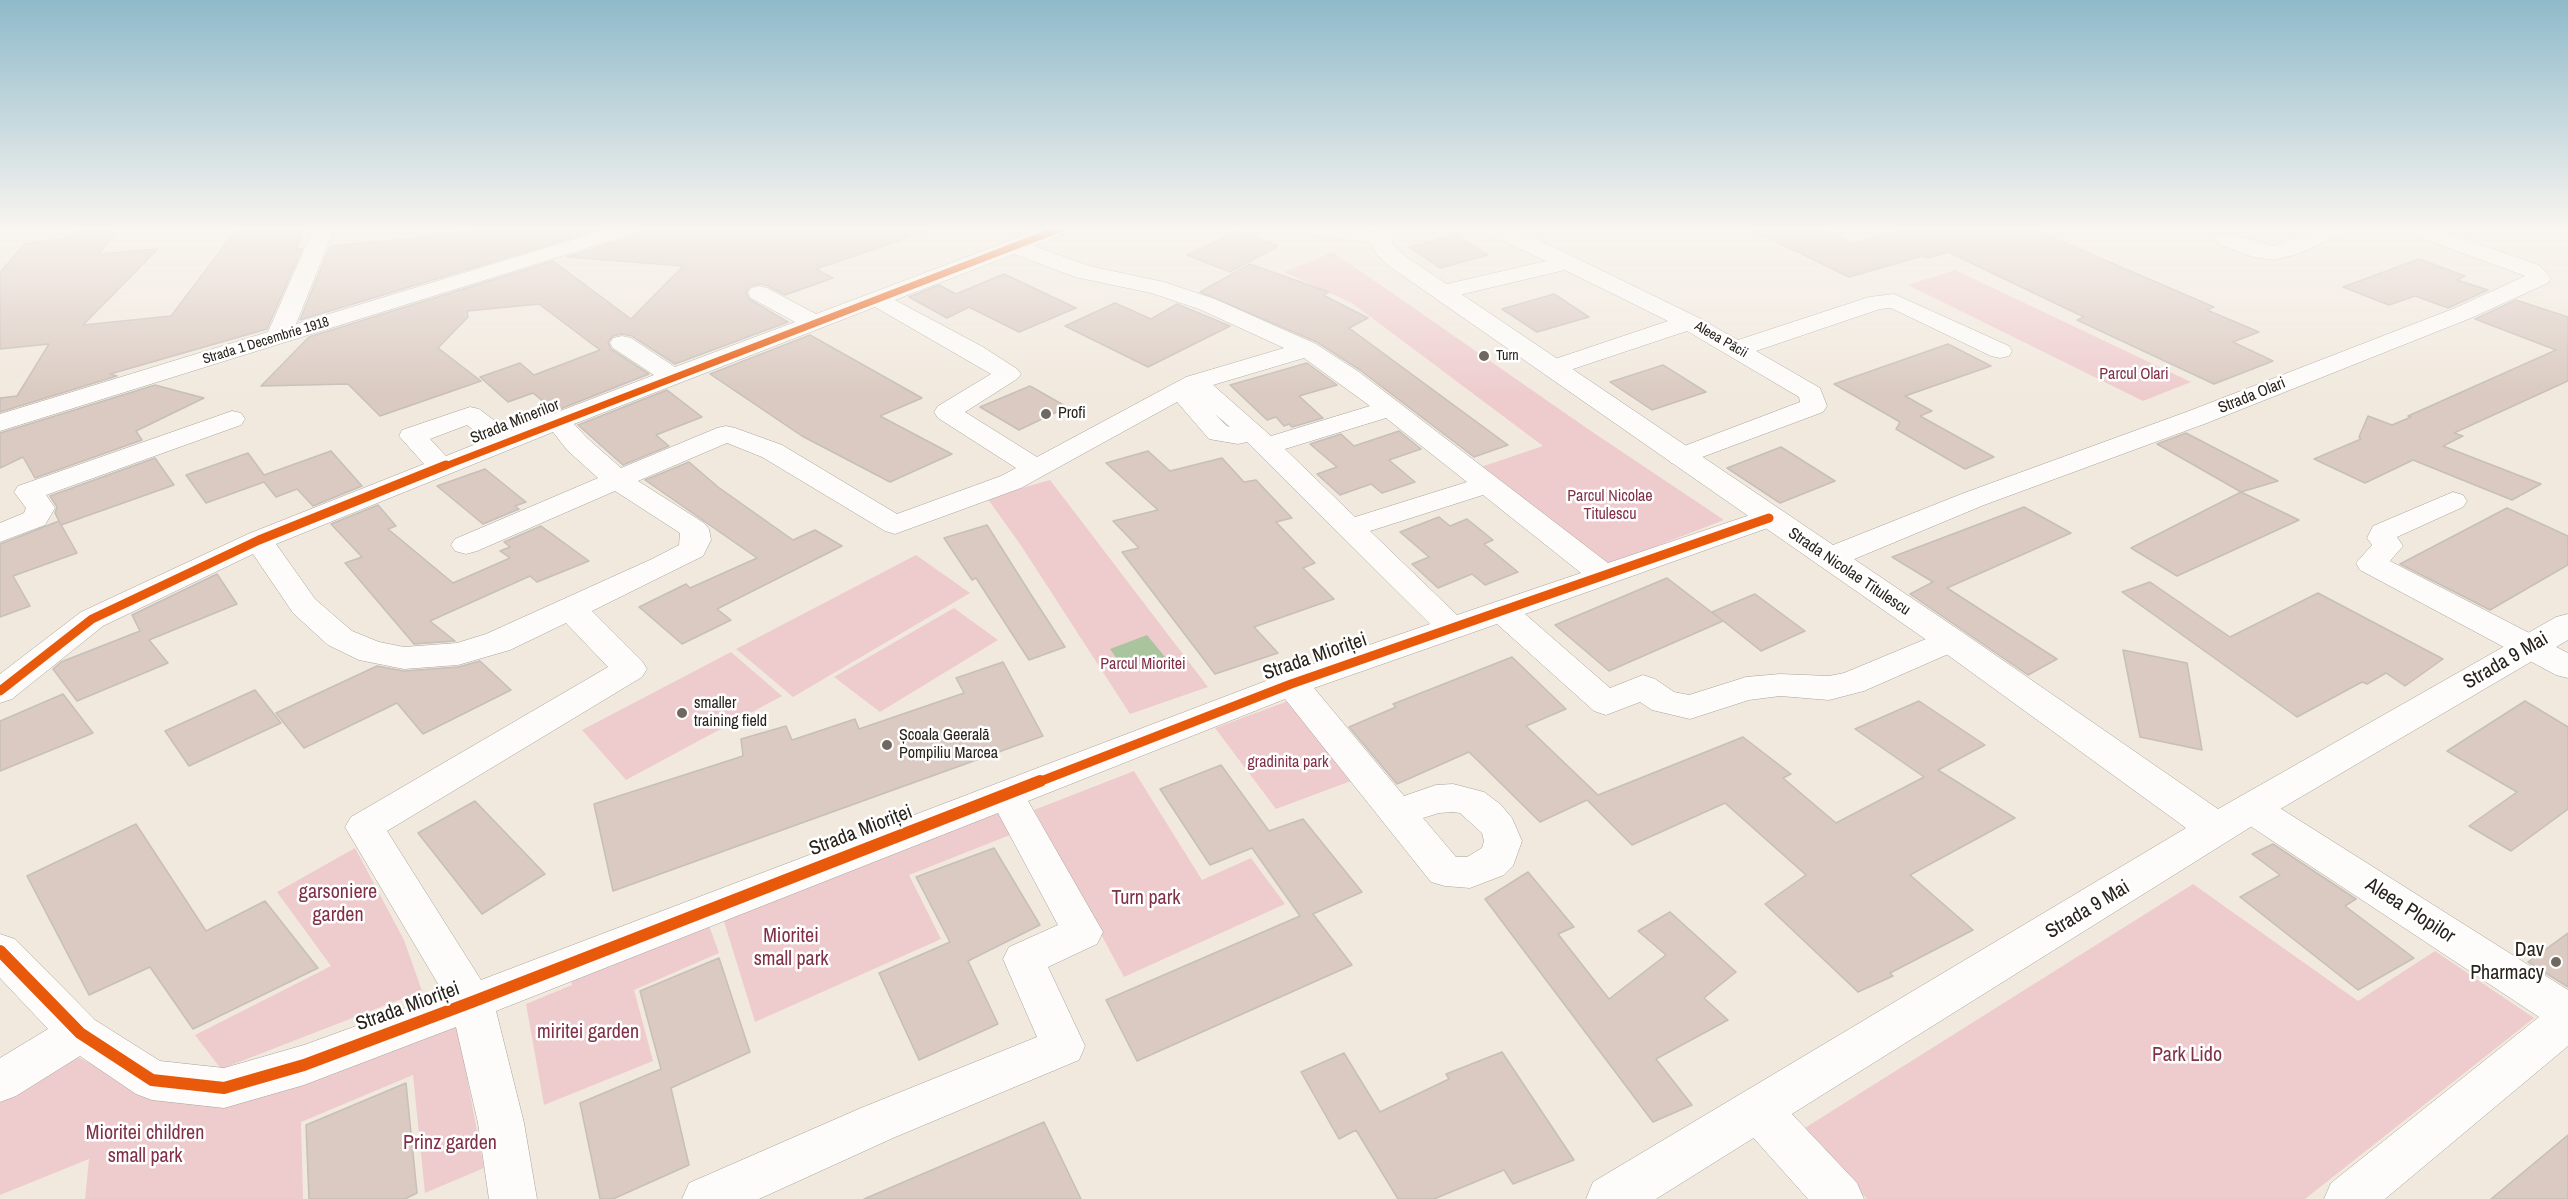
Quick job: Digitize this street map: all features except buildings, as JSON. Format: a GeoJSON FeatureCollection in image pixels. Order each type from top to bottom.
{"type":"FeatureCollection","features":[{"type":"Feature","properties":{"kind":"main road","name":"Strada Nicolae Titulescu"},"geometry":{"type":"LineString","coordinates":[[1429,283],[1681,458],[1950,640],[2235,819]]}},
{"type":"Feature","properties":{"kind":"main road","name":"Strada 9 Mai"},"geometry":{"type":"LineString","coordinates":[[1611,1199],[2235,819],[2568,625]]}},
{"type":"Feature","properties":{"kind":"street"},"geometry":{"type":"LineString","coordinates":[[278,338],[301,283]]}},
{"type":"Feature","properties":{"kind":"street","name":"Strada 1 Decembrie 1918"},"geometry":{"type":"LineString","coordinates":[[0,423],[278,338],[445,283]]}},
{"type":"Feature","properties":{"kind":"street","name":"Strada Minerilor"},"geometry":{"type":"LineString","coordinates":[[0,691],[92,619],[259,540],[915,283]]}},
{"type":"Feature","properties":{"kind":"street"},"geometry":{"type":"LineString","coordinates":[[1136,283],[1208,304],[1307,350],[1350,377],[1605,576]]}},
{"type":"Feature","properties":{"kind":"street"},"geometry":{"type":"LineString","coordinates":[[1442,292],[1480,283]]}},
{"type":"Feature","properties":{"kind":"street","name":"Aleea Păcii"},"geometry":{"type":"LineString","coordinates":[[1607,283],[1689,322],[1811,393],[1814,406],[1681,458]]}},
{"type":"Feature","properties":{"kind":"street","name":"Strada Olari"},"geometry":{"type":"LineString","coordinates":[[1829,558],[1974,499],[2198,417],[2463,313],[2529,283]]}},
{"type":"Feature","properties":{"kind":"street"},"geometry":{"type":"LineString","coordinates":[[759,293],[813,322]]}},
{"type":"Feature","properties":{"kind":"street"},"geometry":{"type":"LineString","coordinates":[[875,298],[974,352],[1008,374],[947,412],[1036,468]]}},
{"type":"Feature","properties":{"kind":"street"},"geometry":{"type":"LineString","coordinates":[[1737,350],[1877,302],[1894,301],[2000,351]]}},
{"type":"Feature","properties":{"kind":"street"},"geometry":{"type":"LineString","coordinates":[[1552,368],[1689,322]]}},
{"type":"Feature","properties":{"kind":"street"},"geometry":{"type":"LineString","coordinates":[[622,343],[673,377]]}},
{"type":"Feature","properties":{"kind":"street"},"geometry":{"type":"LineString","coordinates":[[466,545],[726,434],[772,451],[896,525],[1011,482],[1188,386],[1307,350]]}},
{"type":"Feature","properties":{"kind":"street"},"geometry":{"type":"LineString","coordinates":[[1188,386],[1260,439],[1453,629]]}},
{"type":"Feature","properties":{"kind":"street"},"geometry":{"type":"LineString","coordinates":[[1260,439],[1390,408]]}},
{"type":"Feature","properties":{"kind":"street"},"geometry":{"type":"LineString","coordinates":[[442,467],[412,436],[470,415],[505,442]]}},
{"type":"Feature","properties":{"kind":"street"},"geometry":{"type":"LineString","coordinates":[[0,533],[35,519],[41,508],[28,492],[232,419]]}},
{"type":"Feature","properties":{"kind":"street"},"geometry":{"type":"LineString","coordinates":[[259,540],[304,606],[340,638],[371,651],[404,658],[458,654],[498,642],[692,550],[696,540],[694,529],[617,480],[577,444],[558,421]]}},
{"type":"Feature","properties":{"kind":"street"},"geometry":{"type":"LineString","coordinates":[[1350,528],[1489,484]]}},
{"type":"Feature","properties":{"kind":"street"},"geometry":{"type":"LineString","coordinates":[[2453,501],[2383,532],[2382,538],[2388,546],[2371,563],[2568,667]]}},
{"type":"Feature","properties":{"kind":"street","name":"Strada Mioriței"},"geometry":{"type":"LineString","coordinates":[[0,951],[80,1033],[152,1080],[224,1088],[304,1065],[472,1002],[1291,684],[1769,518]]}},
{"type":"Feature","properties":{"kind":"street"},"geometry":{"type":"LineString","coordinates":[[513,1199],[501,1123],[472,1002],[364,826],[630,669],[571,609]]}},
{"type":"Feature","properties":{"kind":"street"},"geometry":{"type":"LineString","coordinates":[[1503,612],[1606,702],[1643,687],[1664,702],[1690,707],[1746,689],[1780,685],[1829,688],[1852,683],[1950,640]]}},
{"type":"Feature","properties":{"kind":"street"},"geometry":{"type":"LineString","coordinates":[[1291,684],[1397,813]]}},
{"type":"Feature","properties":{"kind":"street"},"geometry":{"type":"LineString","coordinates":[[706,1199],[877,1123],[1063,1046],[1024,959],[1083,932],[1006,794]]}},
{"type":"Feature","properties":{"kind":"street","name":"Aleea Plopilor"},"geometry":{"type":"LineString","coordinates":[[2235,819],[2568,1013]]}},
{"type":"Feature","properties":{"kind":"street"},"geometry":{"type":"LineString","coordinates":[[2348,1199],[2568,1020]]}},
{"type":"Feature","properties":{"kind":"street"},"geometry":{"type":"LineString","coordinates":[[0,1082],[80,1033]]}},
{"type":"Feature","properties":{"kind":"street"},"geometry":{"type":"LineString","coordinates":[[1758,1110],[1840,1199]]}},
{"type":"Feature","properties":{"kind":"green space","name":"Parcul Nicolae Titulescu"},"geometry":{"type":"Polygon","coordinates":[[[1308,283],[1378,283],[1724,520],[1602,567],[1475,469],[1543,446],[1352,303],[1308,283]]]}},
{"type":"Feature","properties":{"kind":"green space","name":"Parcul Olari"},"geometry":{"type":"Polygon","coordinates":[[[1914,283],[1982,283],[2191,382],[2143,401],[1908,285],[1914,283]]]}},
{"type":"Feature","properties":{"kind":"green space","name":"Parcul Mioritei"},"geometry":{"type":"Polygon","coordinates":[[[1050,480],[1208,687],[1130,714],[1020,544],[987,498],[1050,480]]]}},
{"type":"Feature","properties":{"kind":"green space"},"geometry":{"type":"Polygon","coordinates":[[[916,555],[970,593],[793,697],[736,649],[916,555]]]}},
{"type":"Feature","properties":{"kind":"green space"},"geometry":{"type":"Polygon","coordinates":[[[954,608],[998,640],[880,712],[834,677],[954,608]]]}},
{"type":"Feature","properties":{"kind":"green space","name":"smaller training field"},"geometry":{"type":"Polygon","coordinates":[[[731,652],[782,696],[626,780],[582,730],[731,652]]]}},
{"type":"Feature","properties":{"kind":"green space","name":"gradinita park"},"geometry":{"type":"Polygon","coordinates":[[[1288,701],[1351,781],[1276,809],[1215,728],[1288,701]]]}},
{"type":"Feature","properties":{"kind":"green space","name":"Turn park"},"geometry":{"type":"Polygon","coordinates":[[[1134,771],[1202,880],[1251,858],[1285,904],[1124,977],[1034,810],[1134,771]]]}},
{"type":"Feature","properties":{"kind":"green space","name":"Mioritei small park"},"geometry":{"type":"Polygon","coordinates":[[[1003,807],[1020,831],[909,875],[941,939],[755,1022],[723,918],[1003,807]]]}},
{"type":"Feature","properties":{"kind":"green space","name":"garsoniere garden"},"geometry":{"type":"Polygon","coordinates":[[[355,848],[404,940],[422,991],[221,1069],[195,1035],[331,966],[277,892],[355,848]]]}},
{"type":"Feature","properties":{"kind":"green space","name":"Park Lido"},"geometry":{"type":"Polygon","coordinates":[[[2193,884],[2358,1001],[2435,951],[2534,1018],[2305,1199],[1867,1199],[1800,1131],[2193,884]]]}},
{"type":"Feature","properties":{"kind":"green space","name":"miritei garden"},"geometry":{"type":"Polygon","coordinates":[[[707,920],[719,953],[634,990],[653,1061],[544,1105],[526,1004],[572,985],[569,973],[707,920]]]}},
{"type":"Feature","properties":{"kind":"green space","name":"Mioritei children small park"},"geometry":{"type":"Polygon","coordinates":[[[456,1019],[484,1168],[425,1193],[413,1075],[301,1122],[303,1199],[85,1199],[89,1159],[0,1195],[0,1093],[69,1053],[100,1068],[138,1092],[456,1019]]]}},
{"type":"Feature","properties":{"kind":"shaded area"},"geometry":{"type":"Polygon","coordinates":[[[1147,635],[1165,657],[1125,670],[1110,649],[1147,635]]]}},
{"type":"Feature","properties":{"kind":"cycle path"},"geometry":{"type":"LineString","coordinates":[[0,691],[92,619],[259,540],[558,421],[918,283]]}},
{"type":"Feature","properties":{"kind":"cycle path"},"geometry":{"type":"LineString","coordinates":[[0,951],[80,1033],[152,1080],[224,1088],[304,1065],[472,1002],[1291,684],[1769,518]]}},
{"type":"Feature","properties":{"kind":"place","name":"Turn"},"geometry":{"type":"Point","coordinates":[1484,356]}},
{"type":"Feature","properties":{"kind":"place","name":"Profi"},"geometry":{"type":"Point","coordinates":[1046,414]}},
{"type":"Feature","properties":{"kind":"place","name":"smaller training field"},"geometry":{"type":"Point","coordinates":[682,713]}},
{"type":"Feature","properties":{"kind":"place","name":"Școala Geerală Pompiliu Marcea"},"geometry":{"type":"Point","coordinates":[887,745]}},
{"type":"Feature","properties":{"kind":"place","name":"Dav Pharmacy"},"geometry":{"type":"Point","coordinates":[2556,962]}},
{"type":"Feature","properties":{"kind":"park label","name":"Prinz garden"},"geometry":{"type":"Point","coordinates":[450,1144]}}]}
